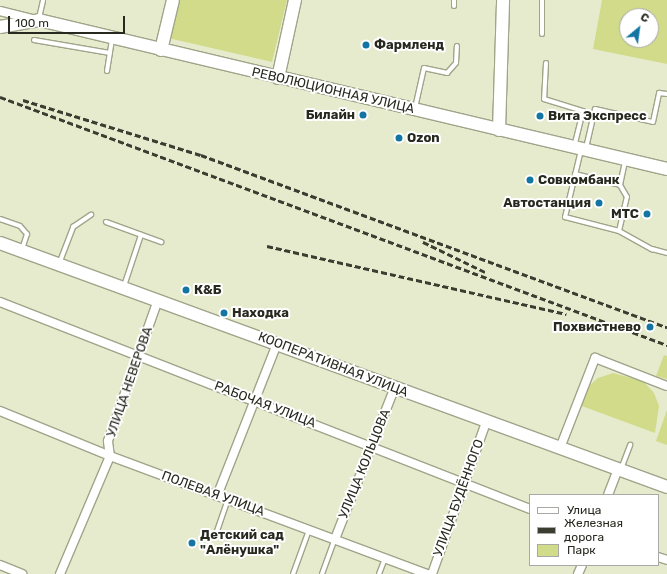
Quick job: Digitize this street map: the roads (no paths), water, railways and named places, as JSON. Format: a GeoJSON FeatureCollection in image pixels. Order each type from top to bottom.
{"type":"FeatureCollection","features":[{"type":"Feature","properties":{"kind":"street"},"geometry":{"type":"LineString","coordinates":[[161,50],[173,0]]}},
{"type":"Feature","properties":{"kind":"street"},"geometry":{"type":"LineString","coordinates":[[278,78],[295,0]]}},
{"type":"Feature","properties":{"kind":"street"},"geometry":{"type":"LineString","coordinates":[[499,130],[503,0]]}},
{"type":"Feature","properties":{"kind":"street","name":"РЕВОЛЮЦИОННАЯ УЛИЦА"},"geometry":{"type":"LineString","coordinates":[[0,11],[414,111],[667,169]]}},
{"type":"Feature","properties":{"kind":"street"},"geometry":{"type":"LineString","coordinates":[[0,27],[39,20]]}},
{"type":"Feature","properties":{"kind":"street","name":"КООПЕРАТИВНАЯ УЛИЦА"},"geometry":{"type":"LineString","coordinates":[[0,243],[277,344],[394,389],[667,486]]}},
{"type":"Feature","properties":{"kind":"street","name":"УЛИЦА НЕВЕРОВА"},"geometry":{"type":"LineString","coordinates":[[60,574],[110,456],[108,441],[158,300]]}},
{"type":"Feature","properties":{"kind":"street","name":"РАБОЧАЯ УЛИЦА"},"geometry":{"type":"LineString","coordinates":[[0,302],[373,447],[462,484],[529,509]]}},
{"type":"Feature","properties":{"kind":"street"},"geometry":{"type":"LineString","coordinates":[[217,496],[256,402],[277,344]]}},
{"type":"Feature","properties":{"kind":"street"},"geometry":{"type":"LineString","coordinates":[[560,448],[595,358],[667,386]]}},
{"type":"Feature","properties":{"kind":"street","name":"УЛИЦА КОЛЬЦОВА"},"geometry":{"type":"LineString","coordinates":[[335,539],[373,447],[394,389]]}},
{"type":"Feature","properties":{"kind":"street","name":"ПОЛЕВАЯ УЛИЦА"},"geometry":{"type":"LineString","coordinates":[[0,411],[110,456],[428,574]]}},
{"type":"Feature","properties":{"kind":"street","name":"УЛИЦА БУДЁННОГО"},"geometry":{"type":"LineString","coordinates":[[432,574],[462,484],[486,422]]}},
{"type":"Feature","properties":{"kind":"street"},"geometry":{"type":"LineString","coordinates":[[608,494],[620,470]]}},
{"type":"Feature","properties":{"kind":"street"},"geometry":{"type":"LineString","coordinates":[[0,565],[22,574]]}},
{"type":"Feature","properties":{"kind":"lane"},"geometry":{"type":"LineString","coordinates":[[39,20],[43,0]]}},
{"type":"Feature","properties":{"kind":"lane"},"geometry":{"type":"LineString","coordinates":[[454,0],[454,6]]}},
{"type":"Feature","properties":{"kind":"lane"},"geometry":{"type":"LineString","coordinates":[[542,0],[542,34]]}},
{"type":"Feature","properties":{"kind":"lane"},"geometry":{"type":"LineString","coordinates":[[107,71],[112,38]]}},
{"type":"Feature","properties":{"kind":"lane"},"geometry":{"type":"LineString","coordinates":[[34,40],[110,53]]}},
{"type":"Feature","properties":{"kind":"lane"},"geometry":{"type":"LineString","coordinates":[[414,111],[424,68],[447,73],[456,63],[457,46]]}},
{"type":"Feature","properties":{"kind":"lane"},"geometry":{"type":"LineString","coordinates":[[546,63],[544,99],[583,111],[580,149],[565,217],[619,231],[652,249],[667,253]]}},
{"type":"Feature","properties":{"kind":"lane"},"geometry":{"type":"LineString","coordinates":[[580,149],[595,109],[654,122],[659,92],[667,94]]}},
{"type":"Feature","properties":{"kind":"lane"},"geometry":{"type":"LineString","coordinates":[[619,231],[627,197],[620,185],[625,160]]}},
{"type":"Feature","properties":{"kind":"lane"},"geometry":{"type":"LineString","coordinates":[[575,174],[620,185]]}},
{"type":"Feature","properties":{"kind":"lane"},"geometry":{"type":"LineString","coordinates":[[58,264],[73,226],[91,216]]}},
{"type":"Feature","properties":{"kind":"lane"},"geometry":{"type":"LineString","coordinates":[[0,219],[20,226],[27,234],[21,250]]}},
{"type":"Feature","properties":{"kind":"lane"},"geometry":{"type":"LineString","coordinates":[[106,222],[160,242]]}},
{"type":"Feature","properties":{"kind":"lane"},"geometry":{"type":"LineString","coordinates":[[123,288],[141,235]]}},
{"type":"Feature","properties":{"kind":"lane"},"geometry":{"type":"LineString","coordinates":[[620,470],[630,445]]}},
{"type":"Feature","properties":{"kind":"lane"},"geometry":{"type":"LineString","coordinates":[[216,534],[228,500]]}},
{"type":"Feature","properties":{"kind":"lane"},"geometry":{"type":"LineString","coordinates":[[293,574],[309,530]]}},
{"type":"Feature","properties":{"kind":"lane"},"geometry":{"type":"LineString","coordinates":[[322,574],[335,539]]}},
{"type":"Feature","properties":{"kind":"lane"},"geometry":{"type":"LineString","coordinates":[[379,574],[385,558]]}},
{"type":"Feature","properties":{"kind":"railway"},"geometry":{"type":"LineString","coordinates":[[0,97],[667,345]]}},
{"type":"Feature","properties":{"kind":"railway"},"geometry":{"type":"LineString","coordinates":[[23,100],[201,155],[667,327]]}},
{"type":"Feature","properties":{"kind":"railway"},"geometry":{"type":"LineString","coordinates":[[423,242],[485,272]]}},
{"type":"Feature","properties":{"kind":"railway"},"geometry":{"type":"LineString","coordinates":[[267,246],[566,314]]}},
{"type":"Feature","properties":{"kind":"place","name":"Фармленд"},"geometry":{"type":"Point","coordinates":[366,45]}},
{"type":"Feature","properties":{"kind":"place","name":"Билайн"},"geometry":{"type":"Point","coordinates":[363,115]}},
{"type":"Feature","properties":{"kind":"place","name":"Вита Экспресс"},"geometry":{"type":"Point","coordinates":[540,116]}},
{"type":"Feature","properties":{"kind":"place","name":"Ozon"},"geometry":{"type":"Point","coordinates":[399,138]}},
{"type":"Feature","properties":{"kind":"place","name":"Совкомбанк"},"geometry":{"type":"Point","coordinates":[530,180]}},
{"type":"Feature","properties":{"kind":"place","name":"Автостанция"},"geometry":{"type":"Point","coordinates":[599,203]}},
{"type":"Feature","properties":{"kind":"place","name":"МТС"},"geometry":{"type":"Point","coordinates":[647,214]}},
{"type":"Feature","properties":{"kind":"place","name":"К&Б"},"geometry":{"type":"Point","coordinates":[186,290]}},
{"type":"Feature","properties":{"kind":"place","name":"Находка"},"geometry":{"type":"Point","coordinates":[224,313]}},
{"type":"Feature","properties":{"kind":"place","name":"Похвистнево"},"geometry":{"type":"Point","coordinates":[650,327]}},
{"type":"Feature","properties":{"kind":"place","name":"Детский сад \"Алёнушка\""},"geometry":{"type":"Point","coordinates":[192,543]}}]}
